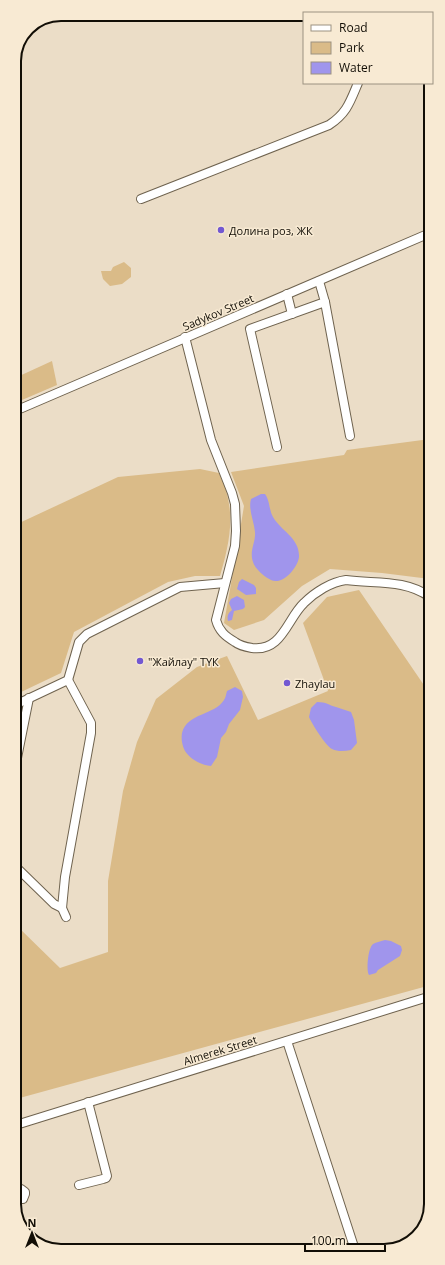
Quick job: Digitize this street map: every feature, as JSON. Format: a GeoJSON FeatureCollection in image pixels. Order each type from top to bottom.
{"type":"FeatureCollection","features":[{"type":"Feature","properties":{"kind":"street"},"geometry":{"type":"LineString","coordinates":[[141,199],[329,125],[342,116],[348,108],[358,84]]}},
{"type":"Feature","properties":{"kind":"street","name":"Sadykov Street"},"geometry":{"type":"LineString","coordinates":[[21,408],[424,236]]}},
{"type":"Feature","properties":{"kind":"street"},"geometry":{"type":"LineString","coordinates":[[319,281],[326,302],[350,436]]}},
{"type":"Feature","properties":{"kind":"street"},"geometry":{"type":"LineString","coordinates":[[287,294],[292,314]]}},
{"type":"Feature","properties":{"kind":"street"},"geometry":{"type":"LineString","coordinates":[[277,447],[250,329],[326,302]]}},
{"type":"Feature","properties":{"kind":"street"},"geometry":{"type":"LineString","coordinates":[[185,338],[211,440],[232,492],[235,504],[235,546],[216,620],[222,633],[240,645],[254,648],[264,648],[275,642],[287,629],[293,617],[304,602],[330,584],[337,581],[346,580],[406,585],[424,592]]}},
{"type":"Feature","properties":{"kind":"street"},"geometry":{"type":"LineString","coordinates":[[66,917],[62,908],[66,869],[92,733],[91,723],[68,680],[79,642],[81,638],[87,634],[180,587],[225,584]]}},
{"type":"Feature","properties":{"kind":"street"},"geometry":{"type":"LineString","coordinates":[[21,702],[68,680]]}},
{"type":"Feature","properties":{"kind":"street"},"geometry":{"type":"LineString","coordinates":[[21,738],[29,698]]}},
{"type":"Feature","properties":{"kind":"street"},"geometry":{"type":"LineString","coordinates":[[21,872],[54,904],[62,908]]}},
{"type":"Feature","properties":{"kind":"street","name":"Almerek Street"},"geometry":{"type":"LineString","coordinates":[[21,1123],[424,998]]}},
{"type":"Feature","properties":{"kind":"street"},"geometry":{"type":"LineString","coordinates":[[287,1041],[352,1244]]}},
{"type":"Feature","properties":{"kind":"street"},"geometry":{"type":"LineString","coordinates":[[79,1185],[106,1178],[88,1102]]}},
{"type":"Feature","properties":{"kind":"street"},"geometry":{"type":"LineString","coordinates":[[21,1189],[25,1192],[25,1197],[21,1199]]}},
{"type":"Feature","properties":{"kind":"green space"},"geometry":{"type":"Polygon","coordinates":[[[124,262],[131,268],[131,277],[122,284],[110,286],[103,279],[101,271],[111,271],[113,267],[124,262]]]}},
{"type":"Feature","properties":{"kind":"green space"},"geometry":{"type":"Polygon","coordinates":[[[52,361],[57,385],[21,400],[21,375],[52,361]]]}},
{"type":"Feature","properties":{"kind":"green space"},"geometry":{"type":"Polygon","coordinates":[[[424,440],[424,578],[330,569],[302,586],[264,620],[234,630],[224,623],[244,506],[231,472],[344,455],[347,450],[424,440]]]}},
{"type":"Feature","properties":{"kind":"green space"},"geometry":{"type":"Polygon","coordinates":[[[200,469],[219,473],[226,489],[230,509],[229,538],[220,576],[195,576],[168,582],[74,632],[61,673],[21,692],[21,522],[118,477],[200,469]]]}},
{"type":"Feature","properties":{"kind":"green space"},"geometry":{"type":"Polygon","coordinates":[[[359,590],[424,685],[424,987],[21,1098],[21,930],[60,968],[108,952],[108,881],[123,791],[137,742],[156,699],[197,667],[227,656],[258,720],[328,691],[303,623],[327,597],[359,590]]]}},
{"type":"Feature","properties":{"kind":"water"},"geometry":{"type":"Polygon","coordinates":[[[261,494],[265,494],[273,517],[293,540],[298,550],[299,557],[294,569],[279,581],[268,579],[262,574],[254,565],[252,558],[255,532],[250,503],[251,499],[261,494]]]}},
{"type":"Feature","properties":{"kind":"water"},"geometry":{"type":"Polygon","coordinates":[[[242,579],[254,585],[256,588],[256,594],[246,595],[237,589],[239,582],[242,579]]]}},
{"type":"Feature","properties":{"kind":"water"},"geometry":{"type":"Polygon","coordinates":[[[237,596],[244,600],[245,607],[234,611],[232,620],[228,621],[228,615],[232,610],[229,603],[231,599],[237,596]]]}},
{"type":"Feature","properties":{"kind":"water"},"geometry":{"type":"Polygon","coordinates":[[[235,687],[242,691],[243,697],[240,710],[229,724],[226,732],[221,738],[217,757],[211,766],[200,763],[190,757],[184,749],[182,733],[185,726],[195,718],[220,705],[225,699],[227,691],[235,687]]]}},
{"type":"Feature","properties":{"kind":"water"},"geometry":{"type":"Polygon","coordinates":[[[317,702],[325,703],[351,712],[354,720],[357,743],[351,750],[334,750],[326,744],[309,717],[311,708],[317,702]]]}},
{"type":"Feature","properties":{"kind":"water"},"geometry":{"type":"Polygon","coordinates":[[[385,940],[401,946],[402,950],[400,956],[378,970],[376,973],[369,975],[368,959],[371,946],[374,943],[385,940]]]}},
{"type":"Feature","properties":{"kind":"place","name":"Долина роз, ЖК"},"geometry":{"type":"Point","coordinates":[221,230]}},
{"type":"Feature","properties":{"kind":"place","name":"\"Жайлау\" ТҮК"},"geometry":{"type":"Point","coordinates":[140,661]}},
{"type":"Feature","properties":{"kind":"place","name":"Zhaylau"},"geometry":{"type":"Point","coordinates":[287,683]}}]}
